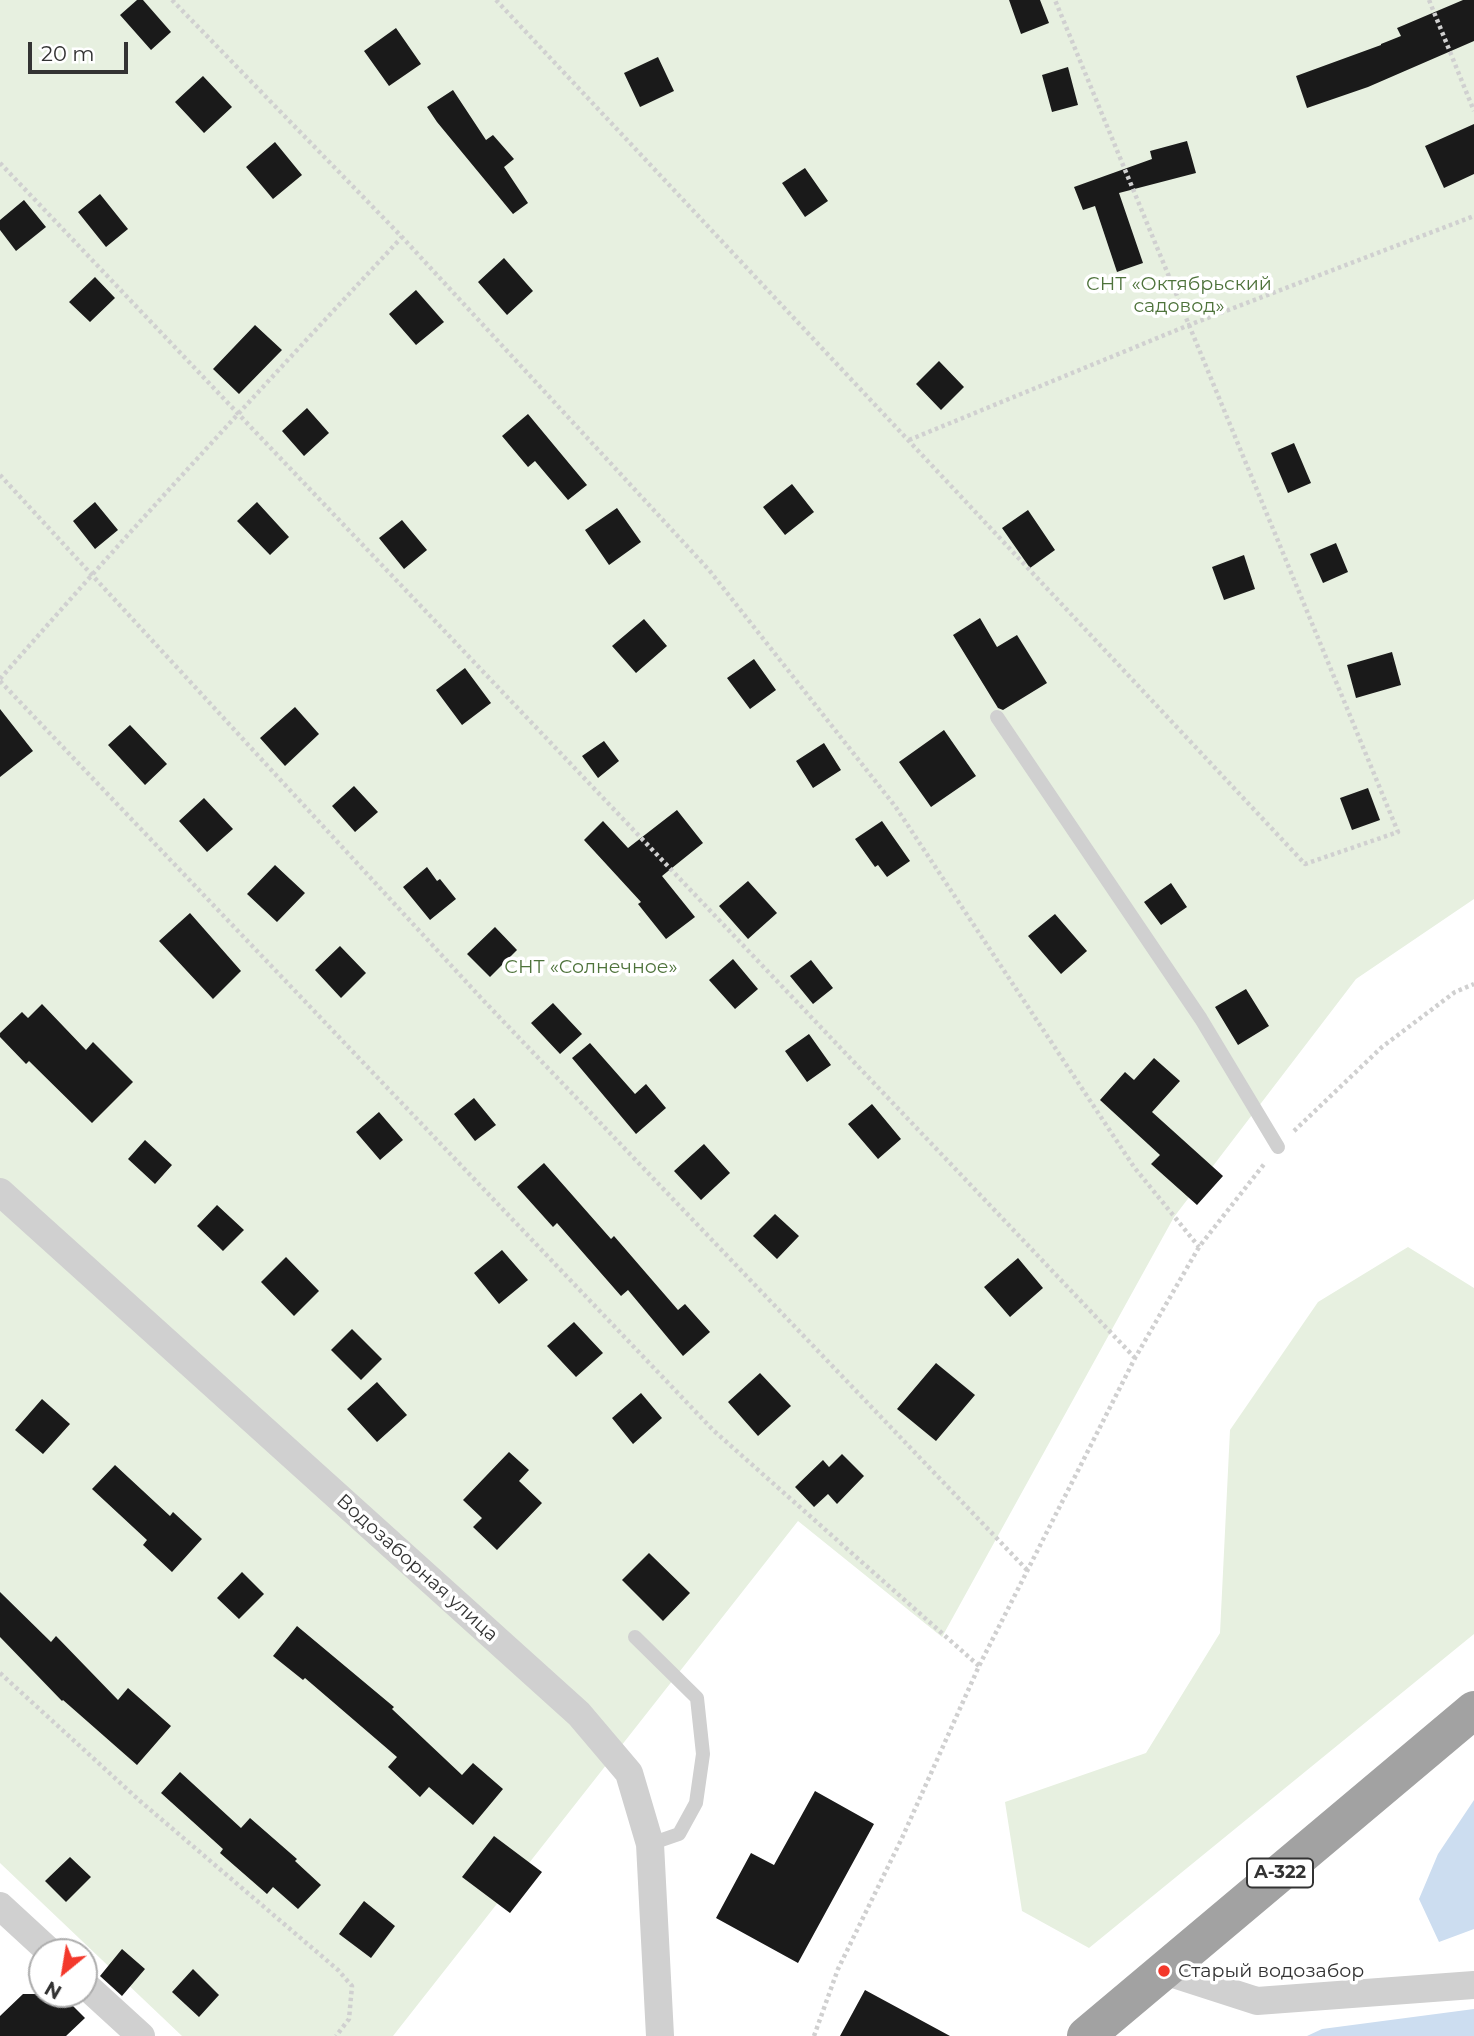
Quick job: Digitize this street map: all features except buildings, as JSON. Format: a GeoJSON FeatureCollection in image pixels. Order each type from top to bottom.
{"type":"FeatureCollection","features":[{"type":"Feature","properties":{"kind":"highway","name":"А-322"},"geometry":{"type":"LineString","coordinates":[[1086,2036],[1474,1710]]}},
{"type":"Feature","properties":{"kind":"street","name":"Водозаборная улица"},"geometry":{"type":"LineString","coordinates":[[0,1192],[579,1714],[629,1773],[650,1844],[660,2036]]}},
{"type":"Feature","properties":{"kind":"street"},"geometry":{"type":"LineString","coordinates":[[0,1906],[35,1938]]}},
{"type":"Feature","properties":{"kind":"street"},"geometry":{"type":"LineString","coordinates":[[1164,1971],[1257,2001],[1474,1984]]}},
{"type":"Feature","properties":{"kind":"street"},"geometry":{"type":"LineString","coordinates":[[98,1997],[141,2036]]}},
{"type":"Feature","properties":{"kind":"lane"},"geometry":{"type":"LineString","coordinates":[[997,717],[1200,1019],[1278,1147]]}},
{"type":"Feature","properties":{"kind":"lane"},"geometry":{"type":"LineString","coordinates":[[635,1637],[697,1698],[703,1754],[696,1803],[679,1834],[650,1844]]}},
{"type":"Feature","properties":{"kind":"path"},"geometry":{"type":"LineString","coordinates":[[172,0],[402,237],[709,570],[895,806],[1134,1167],[1199,1247]]}},
{"type":"Feature","properties":{"kind":"path"},"geometry":{"type":"LineString","coordinates":[[496,0],[1305,864],[1398,832],[1055,0]]}},
{"type":"Feature","properties":{"kind":"path"},"geometry":{"type":"LineString","coordinates":[[1429,0],[1474,111]]}},
{"type":"Feature","properties":{"kind":"path"},"geometry":{"type":"LineString","coordinates":[[0,163],[1135,1358]]}},
{"type":"Feature","properties":{"kind":"path"},"geometry":{"type":"LineString","coordinates":[[909,440],[1189,326],[1474,216]]}},
{"type":"Feature","properties":{"kind":"path"},"geometry":{"type":"LineString","coordinates":[[402,237],[237,414],[0,680],[713,1430],[978,1665]]}},
{"type":"Feature","properties":{"kind":"path"},"geometry":{"type":"LineString","coordinates":[[0,475],[482,999],[1028,1571]]}},
{"type":"Feature","properties":{"kind":"path"},"geometry":{"type":"LineString","coordinates":[[814,2036],[838,1969],[902,1838],[978,1665],[1135,1358],[1199,1247],[1278,1147],[1382,1047],[1455,992],[1474,984]]}},
{"type":"Feature","properties":{"kind":"path"},"geometry":{"type":"LineString","coordinates":[[0,1673],[141,1801],[338,1970],[352,1986],[349,2019],[336,2036]]}},
{"type":"Feature","properties":{"kind":"green space","name":"СНТ «Солнечное»"},"geometry":{"type":"Polygon","coordinates":[[[0,0],[1474,0],[1474,899],[1356,979],[1174,1217],[942,1637],[798,1521],[393,2036],[182,2036],[98,1956],[98,1938],[79,1938],[0,1863],[0,0]]]}},
{"type":"Feature","properties":{"kind":"green space"},"geometry":{"type":"Polygon","coordinates":[[[1408,1247],[1474,1288],[1474,1634],[1089,1948],[1022,1911],[1005,1802],[1146,1753],[1220,1633],[1230,1430],[1318,1302],[1408,1247]]]}},
{"type":"Feature","properties":{"kind":"water"},"geometry":{"type":"Polygon","coordinates":[[[1474,1800],[1474,1929],[1439,1942],[1419,1899],[1438,1854],[1474,1800]]]}},
{"type":"Feature","properties":{"kind":"water"},"geometry":{"type":"Polygon","coordinates":[[[1474,2009],[1474,2036],[1307,2036],[1322,2029],[1474,2009]]]}},
{"type":"Feature","properties":{"kind":"place","name":"Старый водозабор"},"geometry":{"type":"Point","coordinates":[1164,1971]}},
{"type":"Feature","properties":{"kind":"park label","name":"СНТ «Октябрьский садовод»"},"geometry":{"type":"Point","coordinates":[1179,295]}}]}
